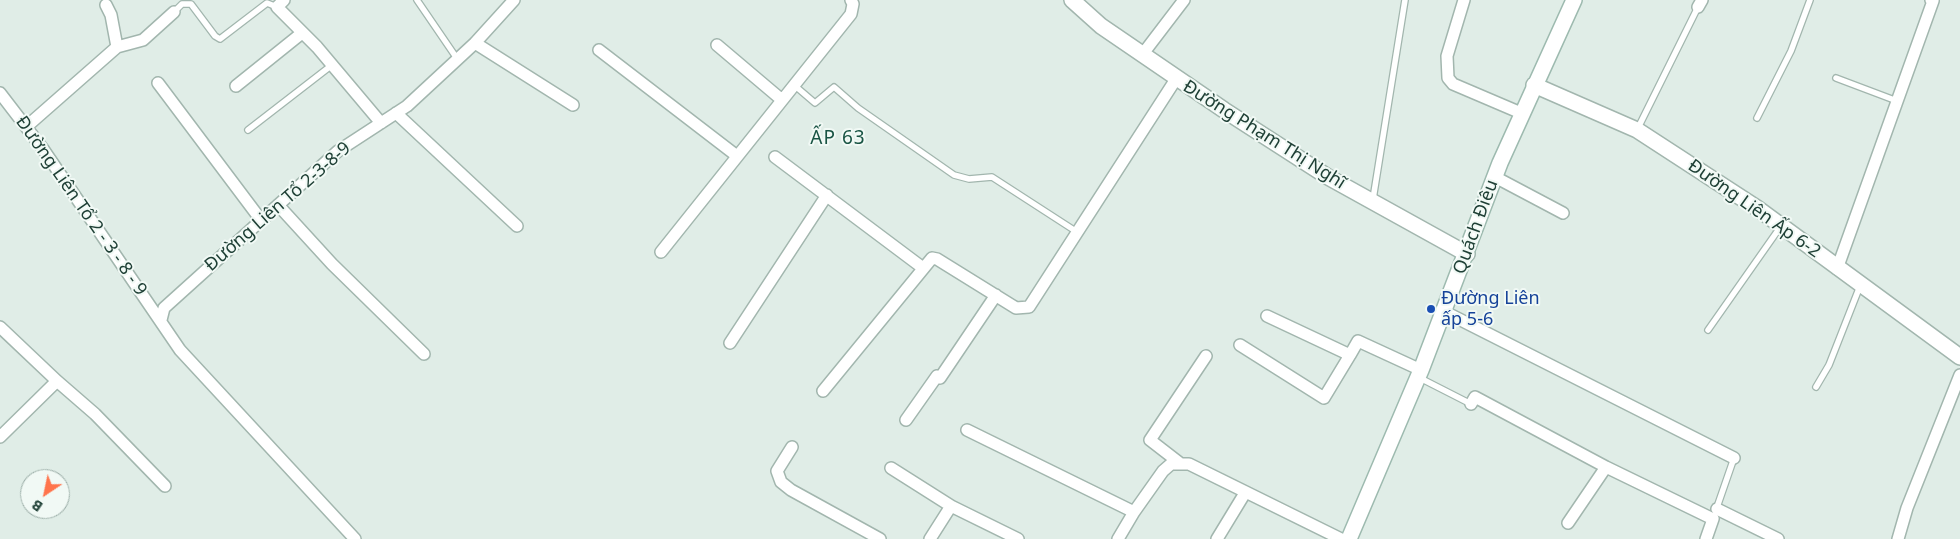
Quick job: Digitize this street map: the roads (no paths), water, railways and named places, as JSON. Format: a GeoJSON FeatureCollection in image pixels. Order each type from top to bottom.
{"type":"FeatureCollection","features":[{"type":"Feature","properties":{"kind":"street","name":"Đường Liên Tổ 2-3-8-9"},"geometry":{"type":"LineString","coordinates":[[161,320],[164,308],[261,220],[338,151],[407,106],[458,60],[514,0]]}},
{"type":"Feature","properties":{"kind":"street"},"geometry":{"type":"LineString","coordinates":[[661,252],[851,14],[853,4],[851,0]]}},
{"type":"Feature","properties":{"kind":"street","name":"Đường Phạm Thị Nghĩ"},"geometry":{"type":"LineString","coordinates":[[1072,0],[1101,26],[1176,79],[1328,177],[1467,254]]}},
{"type":"Feature","properties":{"kind":"street"},"geometry":{"type":"LineString","coordinates":[[1142,55],[1184,0]]}},
{"type":"Feature","properties":{"kind":"street"},"geometry":{"type":"LineString","coordinates":[[1464,0],[1447,56],[1448,78],[1453,84],[1521,113]]}},
{"type":"Feature","properties":{"kind":"street","name":"Quách Điêu"},"geometry":{"type":"LineString","coordinates":[[1349,539],[1420,374],[1521,113],[1574,0]]}},
{"type":"Feature","properties":{"kind":"street"},"geometry":{"type":"LineString","coordinates":[[1837,269],[1933,1],[1930,0]]}},
{"type":"Feature","properties":{"kind":"street"},"geometry":{"type":"LineString","coordinates":[[281,4],[302,33],[381,123]]}},
{"type":"Feature","properties":{"kind":"street"},"geometry":{"type":"LineString","coordinates":[[106,5],[111,15],[117,46]]}},
{"type":"Feature","properties":{"kind":"street"},"geometry":{"type":"LineString","coordinates":[[26,127],[117,46],[143,40],[174,12]]}},
{"type":"Feature","properties":{"kind":"street"},"geometry":{"type":"LineString","coordinates":[[236,86],[302,33]]}},
{"type":"Feature","properties":{"kind":"street"},"geometry":{"type":"LineString","coordinates":[[475,43],[573,105]]}},
{"type":"Feature","properties":{"kind":"street"},"geometry":{"type":"LineString","coordinates":[[717,45],[782,100]]}},
{"type":"Feature","properties":{"kind":"street"},"geometry":{"type":"LineString","coordinates":[[599,50],[736,156]]}},
{"type":"Feature","properties":{"kind":"street"},"geometry":{"type":"LineString","coordinates":[[823,391],[930,259],[936,258],[1016,308],[1030,307],[1176,79]]}},
{"type":"Feature","properties":{"kind":"street"},"geometry":{"type":"LineString","coordinates":[[158,83],[261,220]]}},
{"type":"Feature","properties":{"kind":"street","name":"Đường Liên Ấp 6-2"},"geometry":{"type":"LineString","coordinates":[[1534,85],[1637,130],[1781,226],[1860,286],[1960,357]]}},
{"type":"Feature","properties":{"kind":"street","name":"Đường Liên Tổ 2 - 3 - 8 - 9"},"geometry":{"type":"LineString","coordinates":[[0,93],[26,127],[180,350],[355,539]]}},
{"type":"Feature","properties":{"kind":"street"},"geometry":{"type":"LineString","coordinates":[[396,113],[517,226]]}},
{"type":"Feature","properties":{"kind":"street"},"geometry":{"type":"LineString","coordinates":[[775,157],[923,268]]}},
{"type":"Feature","properties":{"kind":"street"},"geometry":{"type":"LineString","coordinates":[[1495,177],[1563,213]]}},
{"type":"Feature","properties":{"kind":"street"},"geometry":{"type":"LineString","coordinates":[[730,343],[827,195]]}},
{"type":"Feature","properties":{"kind":"street"},"geometry":{"type":"LineString","coordinates":[[278,205],[332,264],[424,354]]}},
{"type":"Feature","properties":{"kind":"street"},"geometry":{"type":"LineString","coordinates":[[906,420],[937,376],[940,378],[996,295]]}},
{"type":"Feature","properties":{"kind":"street"},"geometry":{"type":"LineString","coordinates":[[1445,312],[1734,458]]}},
{"type":"Feature","properties":{"kind":"street"},"geometry":{"type":"LineString","coordinates":[[1267,316],[1350,355]]}},
{"type":"Feature","properties":{"kind":"street"},"geometry":{"type":"LineString","coordinates":[[0,327],[95,414],[165,486]]}},
{"type":"Feature","properties":{"kind":"street"},"geometry":{"type":"LineString","coordinates":[[1240,345],[1324,398],[1358,341],[1420,374]]}},
{"type":"Feature","properties":{"kind":"street"},"geometry":{"type":"LineString","coordinates":[[1181,464],[1150,440],[1206,356]]}},
{"type":"Feature","properties":{"kind":"street"},"geometry":{"type":"LineString","coordinates":[[1898,539],[1908,508],[1960,376]]}},
{"type":"Feature","properties":{"kind":"street"},"geometry":{"type":"LineString","coordinates":[[0,437],[57,381]]}},
{"type":"Feature","properties":{"kind":"street"},"geometry":{"type":"LineString","coordinates":[[1471,404],[1475,398],[1606,467],[1778,539]]}},
{"type":"Feature","properties":{"kind":"street"},"geometry":{"type":"LineString","coordinates":[[967,430],[1134,512]]}},
{"type":"Feature","properties":{"kind":"street"},"geometry":{"type":"LineString","coordinates":[[792,447],[778,472],[781,482],[791,490],[880,539]]}},
{"type":"Feature","properties":{"kind":"street"},"geometry":{"type":"LineString","coordinates":[[1118,539],[1134,512],[1163,471],[1171,464],[1189,464],[1341,539]]}},
{"type":"Feature","properties":{"kind":"street"},"geometry":{"type":"LineString","coordinates":[[1568,522],[1606,467]]}},
{"type":"Feature","properties":{"kind":"street"},"geometry":{"type":"LineString","coordinates":[[891,468],[951,506],[1018,539]]}},
{"type":"Feature","properties":{"kind":"street"},"geometry":{"type":"LineString","coordinates":[[1217,539],[1245,493]]}},
{"type":"Feature","properties":{"kind":"street"},"geometry":{"type":"LineString","coordinates":[[930,539],[951,506]]}},
{"type":"Feature","properties":{"kind":"street"},"geometry":{"type":"LineString","coordinates":[[1706,539],[1715,514]]}},
{"type":"Feature","properties":{"kind":"lane"},"geometry":{"type":"LineString","coordinates":[[417,0],[458,60]]}},
{"type":"Feature","properties":{"kind":"lane"},"geometry":{"type":"LineString","coordinates":[[1373,202],[1405,0]]}},
{"type":"Feature","properties":{"kind":"lane"},"geometry":{"type":"LineString","coordinates":[[1757,118],[1792,52],[1810,0]]}},
{"type":"Feature","properties":{"kind":"lane"},"geometry":{"type":"LineString","coordinates":[[174,12],[182,4],[191,4],[220,39],[267,4],[281,4]]}},
{"type":"Feature","properties":{"kind":"lane"},"geometry":{"type":"LineString","coordinates":[[1637,130],[1700,4]]}},
{"type":"Feature","properties":{"kind":"lane"},"geometry":{"type":"LineString","coordinates":[[248,130],[332,65]]}},
{"type":"Feature","properties":{"kind":"lane"},"geometry":{"type":"LineString","coordinates":[[1836,78],[1898,102]]}},
{"type":"Feature","properties":{"kind":"lane"},"geometry":{"type":"LineString","coordinates":[[794,85],[816,103],[834,87],[858,108],[954,175],[968,179],[992,177],[1077,232]]}},
{"type":"Feature","properties":{"kind":"lane"},"geometry":{"type":"LineString","coordinates":[[1708,330],[1781,226]]}},
{"type":"Feature","properties":{"kind":"lane"},"geometry":{"type":"LineString","coordinates":[[1816,387],[1829,365],[1860,286]]}},
{"type":"Feature","properties":{"kind":"lane"},"geometry":{"type":"LineString","coordinates":[[1420,374],[1471,404]]}},
{"type":"Feature","properties":{"kind":"lane"},"geometry":{"type":"LineString","coordinates":[[1715,514],[1734,458]]}},
{"type":"Feature","properties":{"kind":"place","name":"Đường Liên ấp 5-6"},"geometry":{"type":"Point","coordinates":[1431,309]}},
{"type":"Feature","properties":{"kind":"district","name":"ẤP 63"},"geometry":{"type":"Point","coordinates":[838,139]}}]}
